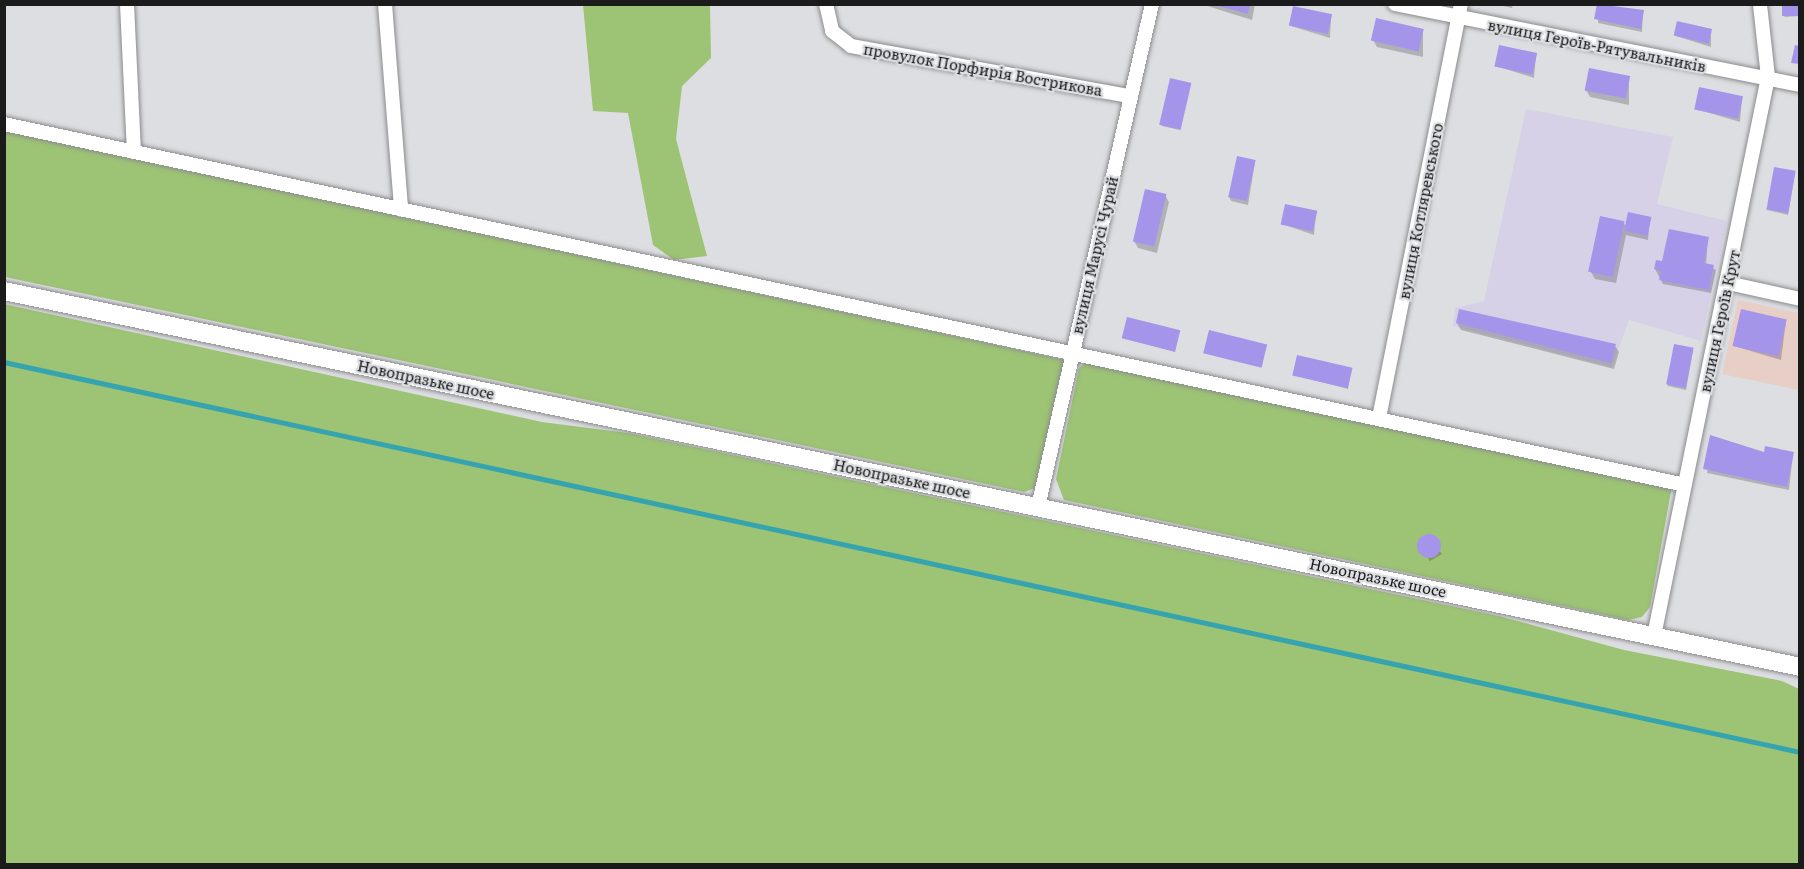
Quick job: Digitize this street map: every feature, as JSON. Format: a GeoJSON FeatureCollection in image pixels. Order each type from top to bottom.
{"type":"FeatureCollection","features":[{"type":"Feature","properties":{"kind":"main road","name":"Новопразьке шосе"},"geometry":{"type":"LineString","coordinates":[[4,291],[1800,667]]}},
{"type":"Feature","properties":{"kind":"street"},"geometry":{"type":"LineString","coordinates":[[127,4],[134,152]]}},
{"type":"Feature","properties":{"kind":"street"},"geometry":{"type":"LineString","coordinates":[[385,4],[401,209]]}},
{"type":"Feature","properties":{"kind":"street","name":"провулок Порфирія Вострикова"},"geometry":{"type":"LineString","coordinates":[[826,4],[832,31],[851,46],[1130,96]]}},
{"type":"Feature","properties":{"kind":"street","name":"вулиця Марусі Чурай"},"geometry":{"type":"LineString","coordinates":[[1038,507],[1152,4]]}},
{"type":"Feature","properties":{"kind":"street","name":"вулиця Героїв-Рятувальників"},"geometry":{"type":"LineString","coordinates":[[1395,4],[1459,11],[1800,85]]}},
{"type":"Feature","properties":{"kind":"street","name":"вулиця Героїв Крут"},"geometry":{"type":"LineString","coordinates":[[1654,636],[1728,283],[1768,77],[1760,4]]}},
{"type":"Feature","properties":{"kind":"street","name":"вулиця Котляревського"},"geometry":{"type":"LineString","coordinates":[[1379,418],[1459,11]]}},
{"type":"Feature","properties":{"kind":"street"},"geometry":{"type":"LineString","coordinates":[[4,124],[1071,356],[1379,418],[1685,485]]}},
{"type":"Feature","properties":{"kind":"street"},"geometry":{"type":"LineString","coordinates":[[1728,283],[1800,299]]}},
{"type":"Feature","properties":{"kind":"shaded area"},"geometry":{"type":"Polygon","coordinates":[[[1526,109],[1673,137],[1657,204],[1727,221],[1701,341],[1629,320],[1612,367],[1453,326],[1455,308],[1484,301],[1526,109]]]}},
{"type":"Feature","properties":{"kind":"shaded area"},"geometry":{"type":"Polygon","coordinates":[[[1738,300],[1799,313],[1799,390],[1722,374],[1738,300]]]}},
{"type":"Feature","properties":{"kind":"green space"},"geometry":{"type":"Polygon","coordinates":[[[583,5],[710,5],[711,58],[682,86],[676,139],[707,256],[674,260],[653,245],[628,113],[593,111],[583,5]]]}},
{"type":"Feature","properties":{"kind":"green space"},"geometry":{"type":"Polygon","coordinates":[[[5,131],[1065,360],[1039,487],[1024,492],[5,277],[5,131]]]}},
{"type":"Feature","properties":{"kind":"green space"},"geometry":{"type":"Polygon","coordinates":[[[4,304],[542,422],[628,433],[1499,616],[1624,650],[1782,681],[1799,689],[1799,864],[5,864],[4,304]]]}},
{"type":"Feature","properties":{"kind":"green space"},"geometry":{"type":"Polygon","coordinates":[[[1088,361],[1672,486],[1650,607],[1642,617],[1628,620],[1064,500],[1056,479],[1079,368],[1088,361]]]}},
{"type":"Feature","properties":{"kind":"building"},"geometry":{"type":"Polygon","coordinates":[[[1212,4],[1250,4],[1248,14],[1212,4]]]}},
{"type":"Feature","properties":{"kind":"building"},"geometry":{"type":"Polygon","coordinates":[[[1597,4],[1644,10],[1641,29],[1594,19],[1597,4]]]}},
{"type":"Feature","properties":{"kind":"building"},"geometry":{"type":"Polygon","coordinates":[[[1782,4],[1800,4],[1800,16],[1782,16],[1782,4]]]}},
{"type":"Feature","properties":{"kind":"building"},"geometry":{"type":"Polygon","coordinates":[[[1293,6],[1332,14],[1328,34],[1289,26],[1293,6]]]}},
{"type":"Feature","properties":{"kind":"building"},"geometry":{"type":"Polygon","coordinates":[[[1376,18],[1424,29],[1419,51],[1371,40],[1376,18]]]}},
{"type":"Feature","properties":{"kind":"building"},"geometry":{"type":"Polygon","coordinates":[[[1677,21],[1712,29],[1709,44],[1674,36],[1677,21]]]}},
{"type":"Feature","properties":{"kind":"building"},"geometry":{"type":"Polygon","coordinates":[[[1499,45],[1537,53],[1533,75],[1494,67],[1499,45]]]}},
{"type":"Feature","properties":{"kind":"building"},"geometry":{"type":"Polygon","coordinates":[[[1795,45],[1800,46],[1800,64],[1791,63],[1795,45]]]}},
{"type":"Feature","properties":{"kind":"building"},"geometry":{"type":"Polygon","coordinates":[[[1589,68],[1630,76],[1626,99],[1585,91],[1589,68]]]}},
{"type":"Feature","properties":{"kind":"building"},"geometry":{"type":"Polygon","coordinates":[[[1170,78],[1191,83],[1181,130],[1159,125],[1170,78]]]}},
{"type":"Feature","properties":{"kind":"building"},"geometry":{"type":"Polygon","coordinates":[[[1699,87],[1743,96],[1738,119],[1694,109],[1699,87]]]}},
{"type":"Feature","properties":{"kind":"building"},"geometry":{"type":"Polygon","coordinates":[[[1237,156],[1256,160],[1247,201],[1228,197],[1237,156]]]}},
{"type":"Feature","properties":{"kind":"building"},"geometry":{"type":"Polygon","coordinates":[[[1774,167],[1796,171],[1788,213],[1767,209],[1774,167]]]}},
{"type":"Feature","properties":{"kind":"building"},"geometry":{"type":"Polygon","coordinates":[[[1145,189],[1166,194],[1154,247],[1133,242],[1145,189]]]}},
{"type":"Feature","properties":{"kind":"building"},"geometry":{"type":"Polygon","coordinates":[[[1285,204],[1317,211],[1313,231],[1281,225],[1285,204]]]}},
{"type":"Feature","properties":{"kind":"building"},"geometry":{"type":"Polygon","coordinates":[[[1628,212],[1651,217],[1648,236],[1624,231],[1628,212]]]}},
{"type":"Feature","properties":{"kind":"building"},"geometry":{"type":"Polygon","coordinates":[[[1600,216],[1624,221],[1613,277],[1588,272],[1600,216]]]}},
{"type":"Feature","properties":{"kind":"building"},"geometry":{"type":"Polygon","coordinates":[[[1669,229],[1709,237],[1704,263],[1714,265],[1709,290],[1659,280],[1661,271],[1654,269],[1656,260],[1662,261],[1669,229]]]}},
{"type":"Feature","properties":{"kind":"building"},"geometry":{"type":"Polygon","coordinates":[[[1459,309],[1616,344],[1611,363],[1456,323],[1459,309]]]}},
{"type":"Feature","properties":{"kind":"building"},"geometry":{"type":"Polygon","coordinates":[[[1741,309],[1787,320],[1778,357],[1732,346],[1741,309]]]}},
{"type":"Feature","properties":{"kind":"building"},"geometry":{"type":"Polygon","coordinates":[[[1127,317],[1180,330],[1175,352],[1122,338],[1127,317]]]}},
{"type":"Feature","properties":{"kind":"building"},"geometry":{"type":"Polygon","coordinates":[[[1209,330],[1267,345],[1261,368],[1203,353],[1209,330]]]}},
{"type":"Feature","properties":{"kind":"building"},"geometry":{"type":"Polygon","coordinates":[[[1674,344],[1694,348],[1686,388],[1666,384],[1674,344]]]}},
{"type":"Feature","properties":{"kind":"building"},"geometry":{"type":"Polygon","coordinates":[[[1297,355],[1353,368],[1348,388],[1292,375],[1297,355]]]}},
{"type":"Feature","properties":{"kind":"building"},"geometry":{"type":"Polygon","coordinates":[[[1710,435],[1764,452],[1765,446],[1794,452],[1787,487],[1703,469],[1710,435]]]}},
{"type":"Feature","properties":{"kind":"building"},"geometry":{"type":"Polygon","coordinates":[[[1429,534],[1438,537],[1441,546],[1438,555],[1429,558],[1420,555],[1417,546],[1420,537],[1429,534]]]}},
{"type":"Feature","properties":{"kind":"waterway"},"geometry":{"type":"LineString","coordinates":[[4,362],[1800,752]]}}]}
